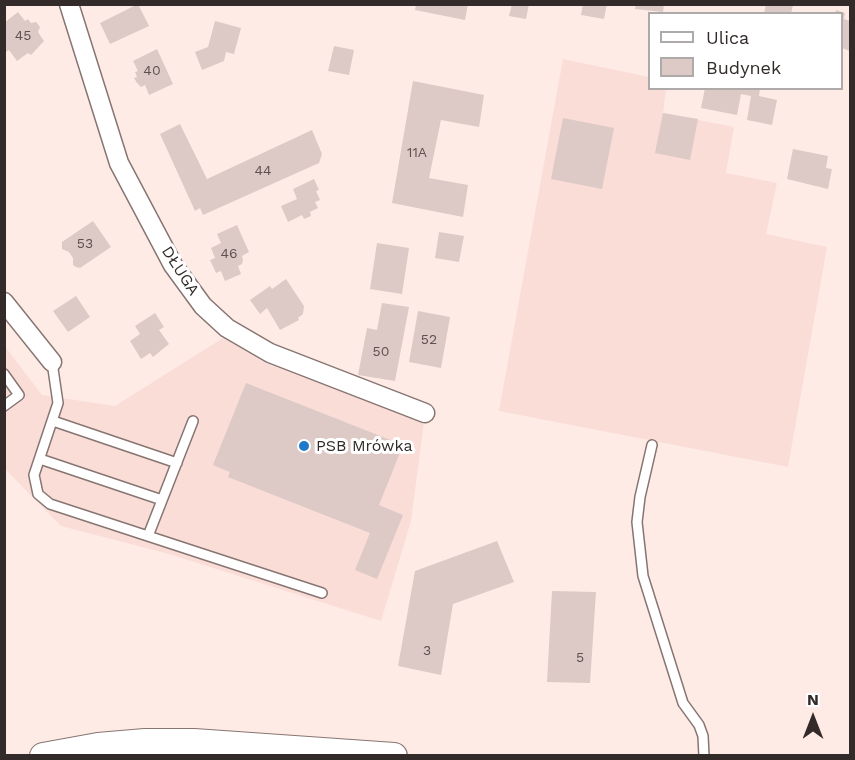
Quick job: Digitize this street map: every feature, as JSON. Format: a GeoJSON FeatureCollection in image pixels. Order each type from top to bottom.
{"type":"FeatureCollection","features":[{"type":"Feature","properties":{"kind":"main road"},"geometry":{"type":"LineString","coordinates":[[43,756],[98,746],[145,742],[194,742],[394,756]]}},
{"type":"Feature","properties":{"kind":"street","name":"DŁUGA"},"geometry":{"type":"LineString","coordinates":[[69,4],[119,163],[173,265],[203,306],[227,327],[270,353],[425,413]]}},
{"type":"Feature","properties":{"kind":"street"},"geometry":{"type":"LineString","coordinates":[[6,309],[52,362]]}},
{"type":"Feature","properties":{"kind":"lane"},"geometry":{"type":"LineString","coordinates":[[52,362],[58,404],[34,475],[38,494],[50,504],[322,593]]}},
{"type":"Feature","properties":{"kind":"lane"},"geometry":{"type":"LineString","coordinates":[[4,374],[19,395],[4,406]]}},
{"type":"Feature","properties":{"kind":"lane"},"geometry":{"type":"LineString","coordinates":[[148,536],[193,420]]}},
{"type":"Feature","properties":{"kind":"lane"},"geometry":{"type":"LineString","coordinates":[[52,421],[177,463]]}},
{"type":"Feature","properties":{"kind":"lane"},"geometry":{"type":"LineString","coordinates":[[652,445],[640,497],[637,522],[643,576],[683,703],[699,725],[703,736],[704,756]]}},
{"type":"Feature","properties":{"kind":"lane"},"geometry":{"type":"LineString","coordinates":[[40,459],[162,500]]}},
{"type":"Feature","properties":{"kind":"shaded area"},"geometry":{"type":"Polygon","coordinates":[[[563,59],[648,77],[648,90],[666,90],[663,113],[734,127],[726,173],[777,183],[766,234],[827,247],[788,467],[499,411],[563,59]]]}},
{"type":"Feature","properties":{"kind":"shaded area"},"geometry":{"type":"Polygon","coordinates":[[[223,338],[265,363],[424,422],[411,521],[381,621],[169,554],[61,526],[5,469],[4,345],[42,395],[115,406],[223,338]]]}},
{"type":"Feature","properties":{"kind":"building"},"geometry":{"type":"Polygon","coordinates":[[[138,4],[149,26],[110,44],[100,23],[138,4]]]}},
{"type":"Feature","properties":{"kind":"building"},"geometry":{"type":"Polygon","coordinates":[[[416,4],[468,4],[465,20],[415,10],[416,4]]]}},
{"type":"Feature","properties":{"kind":"building"},"geometry":{"type":"Polygon","coordinates":[[[512,4],[529,4],[526,19],[509,16],[512,4]]]}},
{"type":"Feature","properties":{"kind":"building"},"geometry":{"type":"Polygon","coordinates":[[[583,4],[607,4],[604,19],[581,15],[583,4]]]}},
{"type":"Feature","properties":{"kind":"building"},"geometry":{"type":"Polygon","coordinates":[[[636,4],[664,4],[663,12],[635,9],[636,4]]]}},
{"type":"Feature","properties":{"kind":"building"},"geometry":{"type":"Polygon","coordinates":[[[766,4],[793,5],[791,12],[764,12],[766,4]]]}},
{"type":"Feature","properties":{"kind":"building"},"geometry":{"type":"Polygon","coordinates":[[[18,12],[25,21],[28,19],[31,23],[36,22],[40,27],[38,32],[44,41],[31,55],[28,53],[17,61],[9,50],[4,53],[4,23],[18,12]]]}},
{"type":"Feature","properties":{"kind":"building"},"geometry":{"type":"Polygon","coordinates":[[[843,12],[845,13],[844,19],[850,21],[850,51],[843,48],[843,12]]]}},
{"type":"Feature","properties":{"kind":"building"},"geometry":{"type":"Polygon","coordinates":[[[215,21],[241,28],[234,54],[226,52],[224,61],[202,70],[195,52],[208,47],[215,21]]]}},
{"type":"Feature","properties":{"kind":"building"},"geometry":{"type":"Polygon","coordinates":[[[334,46],[354,50],[349,75],[328,71],[334,46]]]}},
{"type":"Feature","properties":{"kind":"building"},"geometry":{"type":"Polygon","coordinates":[[[157,49],[173,84],[149,95],[145,85],[141,87],[134,78],[137,77],[135,72],[138,71],[133,61],[157,49]]]}},
{"type":"Feature","properties":{"kind":"building"},"geometry":{"type":"Polygon","coordinates":[[[413,81],[484,95],[479,127],[441,120],[429,178],[468,185],[463,217],[392,203],[413,81]]]}},
{"type":"Feature","properties":{"kind":"building"},"geometry":{"type":"Polygon","coordinates":[[[705,90],[760,90],[759,96],[777,100],[772,125],[747,120],[751,96],[741,94],[737,115],[701,108],[705,90]]]}},
{"type":"Feature","properties":{"kind":"building"},"geometry":{"type":"Polygon","coordinates":[[[663,113],[698,119],[690,160],[655,153],[663,113]]]}},
{"type":"Feature","properties":{"kind":"building"},"geometry":{"type":"Polygon","coordinates":[[[563,118],[614,128],[602,189],[551,179],[563,118]]]}},
{"type":"Feature","properties":{"kind":"building"},"geometry":{"type":"Polygon","coordinates":[[[180,124],[207,179],[312,130],[322,154],[319,163],[203,215],[200,208],[195,211],[160,134],[180,124]]]}},
{"type":"Feature","properties":{"kind":"building"},"geometry":{"type":"Polygon","coordinates":[[[793,149],[828,156],[826,168],[832,169],[828,189],[787,179],[793,149]]]}},
{"type":"Feature","properties":{"kind":"building"},"geometry":{"type":"Polygon","coordinates":[[[314,179],[319,190],[316,191],[320,200],[315,202],[318,208],[310,212],[311,216],[304,219],[302,215],[288,222],[281,206],[297,199],[293,189],[314,179]]]}},
{"type":"Feature","properties":{"kind":"building"},"geometry":{"type":"Polygon","coordinates":[[[93,221],[111,247],[80,268],[76,267],[73,265],[73,258],[69,252],[62,249],[62,242],[93,221]]]}},
{"type":"Feature","properties":{"kind":"building"},"geometry":{"type":"Polygon","coordinates":[[[237,225],[249,252],[242,256],[242,264],[238,266],[241,274],[225,281],[221,271],[216,273],[210,260],[215,258],[211,248],[221,243],[217,234],[237,225]]]}},
{"type":"Feature","properties":{"kind":"building"},"geometry":{"type":"Polygon","coordinates":[[[439,232],[464,236],[459,262],[435,258],[439,232]]]}},
{"type":"Feature","properties":{"kind":"building"},"geometry":{"type":"Polygon","coordinates":[[[377,243],[409,248],[402,294],[370,289],[377,243]]]}},
{"type":"Feature","properties":{"kind":"building"},"geometry":{"type":"Polygon","coordinates":[[[286,279],[304,306],[299,320],[280,330],[267,308],[260,314],[250,300],[270,286],[272,289],[286,279]]]}},
{"type":"Feature","properties":{"kind":"building"},"geometry":{"type":"Polygon","coordinates":[[[76,296],[90,317],[68,332],[53,311],[76,296]]]}},
{"type":"Feature","properties":{"kind":"building"},"geometry":{"type":"Polygon","coordinates":[[[382,303],[409,307],[395,381],[358,375],[367,328],[377,330],[382,303]]]}},
{"type":"Feature","properties":{"kind":"building"},"geometry":{"type":"Polygon","coordinates":[[[418,311],[450,317],[441,368],[409,362],[418,311]]]}},
{"type":"Feature","properties":{"kind":"building"},"geometry":{"type":"Polygon","coordinates":[[[155,313],[164,327],[159,330],[169,344],[153,357],[150,353],[141,359],[130,341],[140,334],[135,326],[155,313]]]}},
{"type":"Feature","properties":{"kind":"building"},"geometry":{"type":"Polygon","coordinates":[[[246,383],[403,445],[379,505],[403,515],[377,579],[355,570],[370,533],[228,477],[230,472],[213,465],[246,383]]]}},
{"type":"Feature","properties":{"kind":"building"},"geometry":{"type":"Polygon","coordinates":[[[497,541],[514,582],[453,604],[441,675],[398,666],[415,571],[497,541]]]}},
{"type":"Feature","properties":{"kind":"building"},"geometry":{"type":"Polygon","coordinates":[[[552,591],[596,592],[590,683],[547,682],[552,591]]]}},
{"type":"Feature","properties":{"kind":"place","name":"PSB Mrówka"},"geometry":{"type":"Point","coordinates":[304,446]}}]}
